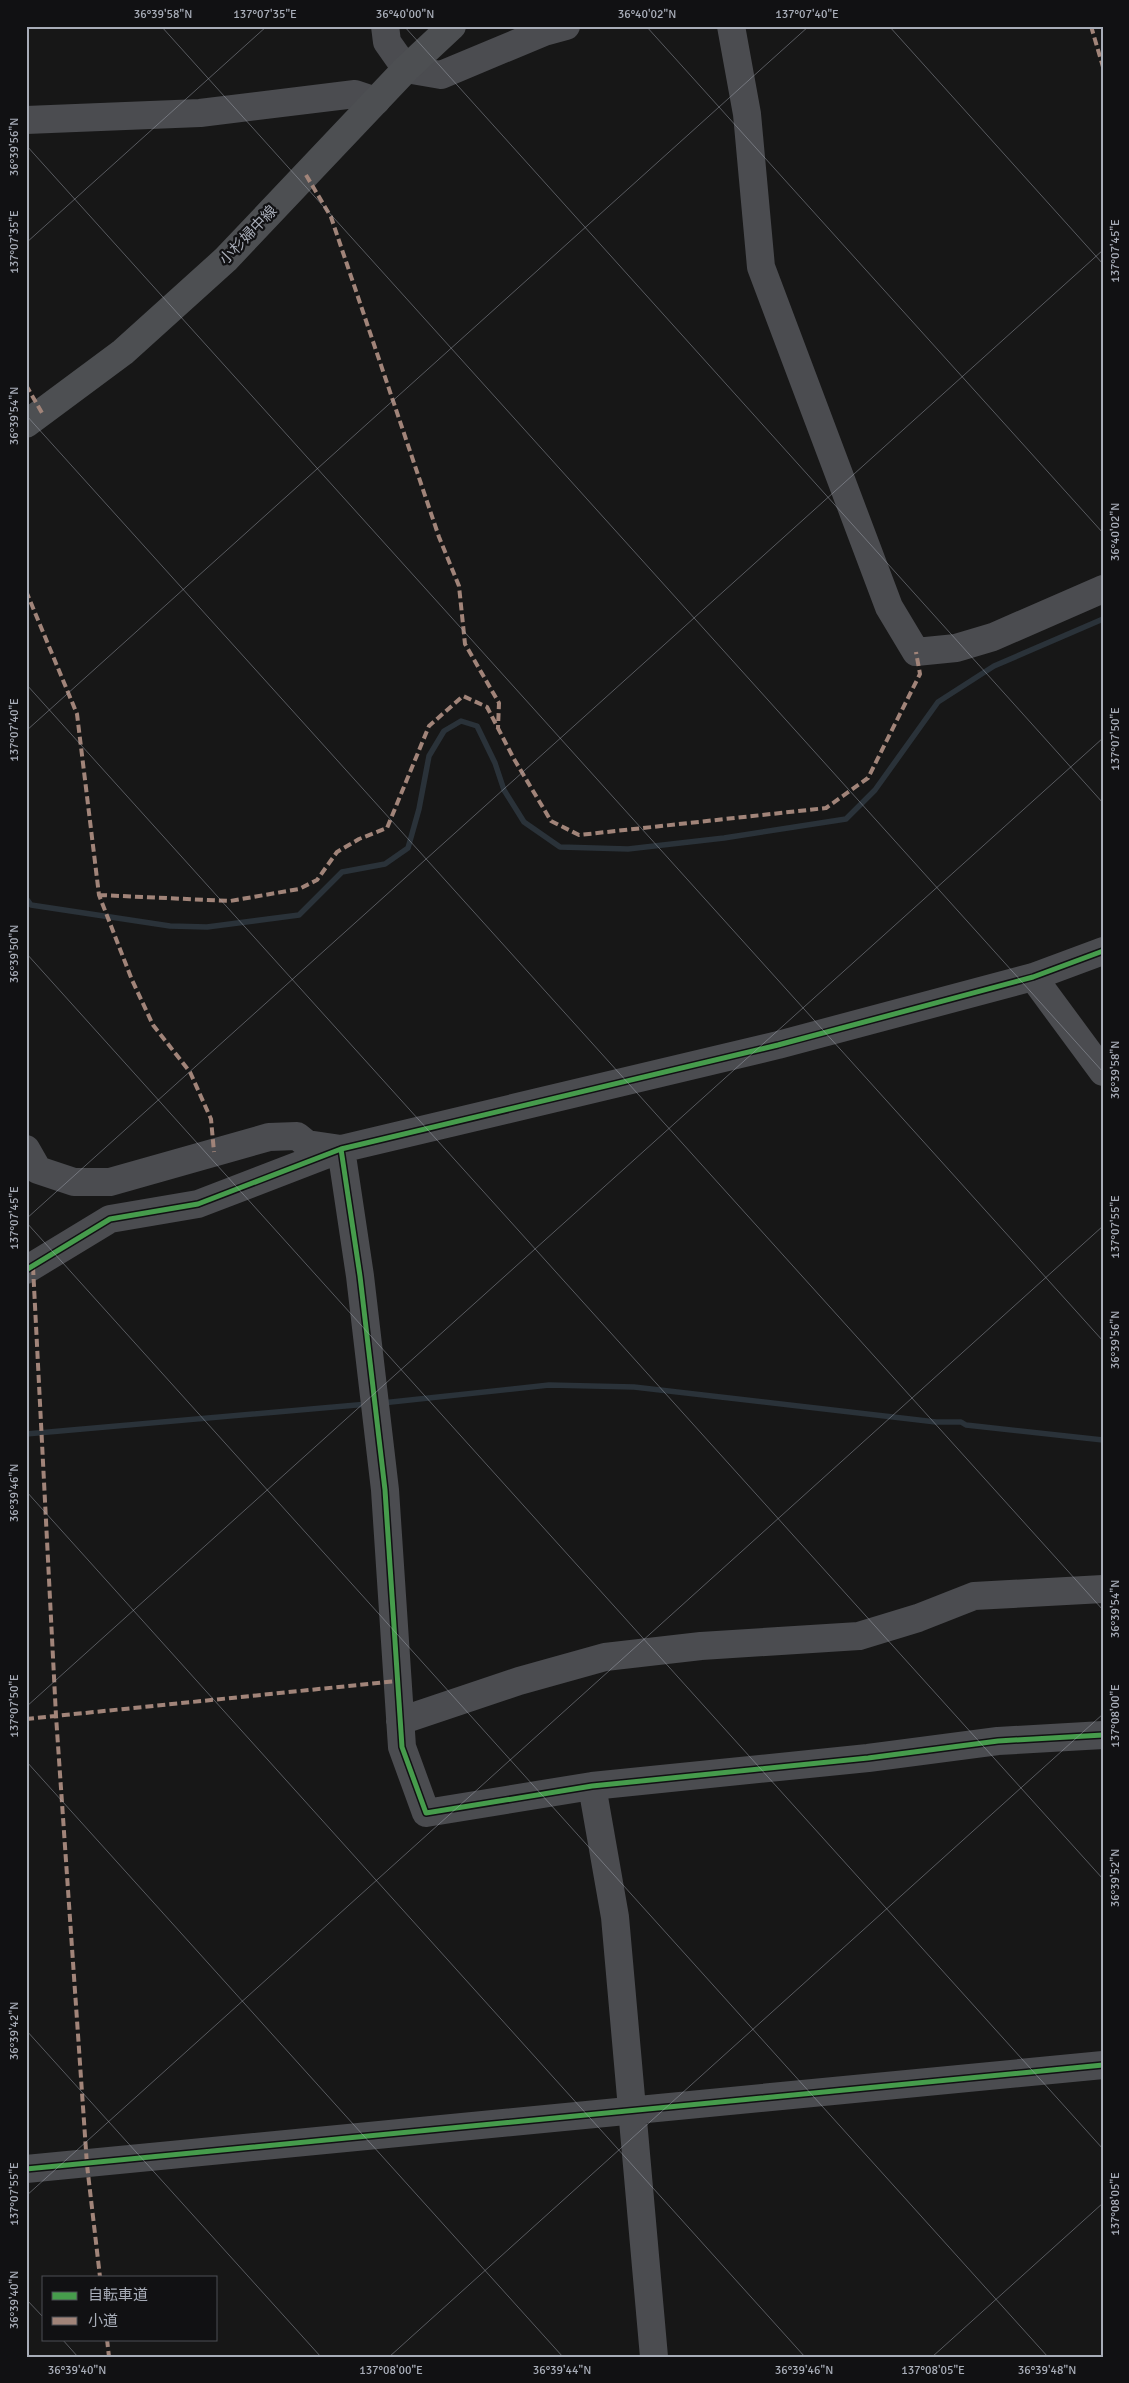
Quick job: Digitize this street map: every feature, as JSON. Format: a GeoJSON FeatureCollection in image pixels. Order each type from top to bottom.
{"type":"FeatureCollection","features":[{"type":"Feature","properties":{"kind":"main road","name":"小杉婦中線"},"geometry":{"type":"LineString","coordinates":[[26,424],[123,352],[226,259],[406,69],[452,26]]}},
{"type":"Feature","properties":{"kind":"street"},"geometry":{"type":"LineString","coordinates":[[385,26],[387,42],[406,69],[441,75],[544,32],[566,26]]}},
{"type":"Feature","properties":{"kind":"street"},"geometry":{"type":"LineString","coordinates":[[732,26],[747,114],[761,267],[889,607],[916,652],[956,648],[993,637],[1036,620],[1103,589]]}},
{"type":"Feature","properties":{"kind":"street"},"geometry":{"type":"LineString","coordinates":[[26,120],[200,113],[355,94],[376,101]]}},
{"type":"Feature","properties":{"kind":"street"},"geometry":{"type":"LineString","coordinates":[[26,1270],[110,1219],[198,1204],[341,1149],[778,1045],[1034,977],[1103,951]]}},
{"type":"Feature","properties":{"kind":"street"},"geometry":{"type":"LineString","coordinates":[[1034,977],[1103,1072]]}},
{"type":"Feature","properties":{"kind":"street"},"geometry":{"type":"LineString","coordinates":[[26,1149],[38,1170],[74,1182],[110,1182],[269,1136],[297,1136],[307,1144],[341,1149]]}},
{"type":"Feature","properties":{"kind":"street"},"geometry":{"type":"LineString","coordinates":[[341,1149],[360,1276],[384,1490],[402,1747],[426,1813],[592,1786],[868,1758],[998,1741],[1103,1735]]}},
{"type":"Feature","properties":{"kind":"street"},"geometry":{"type":"LineString","coordinates":[[400,1721],[519,1681],[605,1657],[701,1646],[859,1636],[918,1618],[974,1596],[1103,1589]]}},
{"type":"Feature","properties":{"kind":"street"},"geometry":{"type":"LineString","coordinates":[[592,1786],[615,1917],[654,2357]]}},
{"type":"Feature","properties":{"kind":"street"},"geometry":{"type":"LineString","coordinates":[[26,2169],[631,2109],[1103,2065]]}},
{"type":"Feature","properties":{"kind":"waterway"},"geometry":{"type":"LineString","coordinates":[[26,898],[31,905],[170,926],[207,927],[299,915],[342,872],[385,864],[408,848],[419,809],[429,756],[444,731],[461,721],[477,726],[495,763],[504,790],[524,822],[560,847],[628,849],[724,838],[846,819],[875,790],[938,702],[994,666],[1103,619]]}},
{"type":"Feature","properties":{"kind":"waterway"},"geometry":{"type":"LineString","coordinates":[[382,1403],[549,1385],[634,1387],[936,1422],[961,1422],[966,1425],[1103,1440]]}},
{"type":"Feature","properties":{"kind":"waterway"},"geometry":{"type":"LineString","coordinates":[[26,1434],[368,1404]]}},
{"type":"Feature","properties":{"kind":"marked path"},"geometry":{"type":"LineString","coordinates":[[1091,26],[1103,67]]}},
{"type":"Feature","properties":{"kind":"marked path"},"geometry":{"type":"LineString","coordinates":[[306,175],[331,217],[439,537],[459,586],[465,644],[499,703],[498,728]]}},
{"type":"Feature","properties":{"kind":"marked path"},"geometry":{"type":"LineString","coordinates":[[26,385],[42,413]]}},
{"type":"Feature","properties":{"kind":"marked path"},"geometry":{"type":"LineString","coordinates":[[26,591],[77,714],[99,895],[132,980],[153,1025],[190,1072],[211,1119],[214,1152]]}},
{"type":"Feature","properties":{"kind":"marked path"},"geometry":{"type":"LineString","coordinates":[[99,895],[230,901],[299,889],[317,880],[337,852],[359,839],[387,828],[429,726],[463,696],[487,707],[514,759],[551,821],[579,835],[826,808],[868,778],[920,674],[916,652]]}},
{"type":"Feature","properties":{"kind":"marked path"},"geometry":{"type":"LineString","coordinates":[[33,1267],[56,1716],[87,2165],[100,2276]]}},
{"type":"Feature","properties":{"kind":"marked path"},"geometry":{"type":"LineString","coordinates":[[26,1719],[397,1681]]}},
{"type":"Feature","properties":{"kind":"marked path"},"geometry":{"type":"LineString","coordinates":[[107,2340],[109,2357]]}},
{"type":"Feature","properties":{"kind":"cycle path"},"geometry":{"type":"LineString","coordinates":[[26,1270],[110,1219],[198,1204],[341,1149],[778,1045],[1033,977],[1103,951]]}},
{"type":"Feature","properties":{"kind":"cycle path"},"geometry":{"type":"LineString","coordinates":[[341,1149],[360,1276],[385,1490],[402,1747],[426,1813],[592,1786],[868,1758],[998,1741],[1103,1735]]}},
{"type":"Feature","properties":{"kind":"cycle path"},"geometry":{"type":"LineString","coordinates":[[26,2169],[1103,2065]]}}]}
